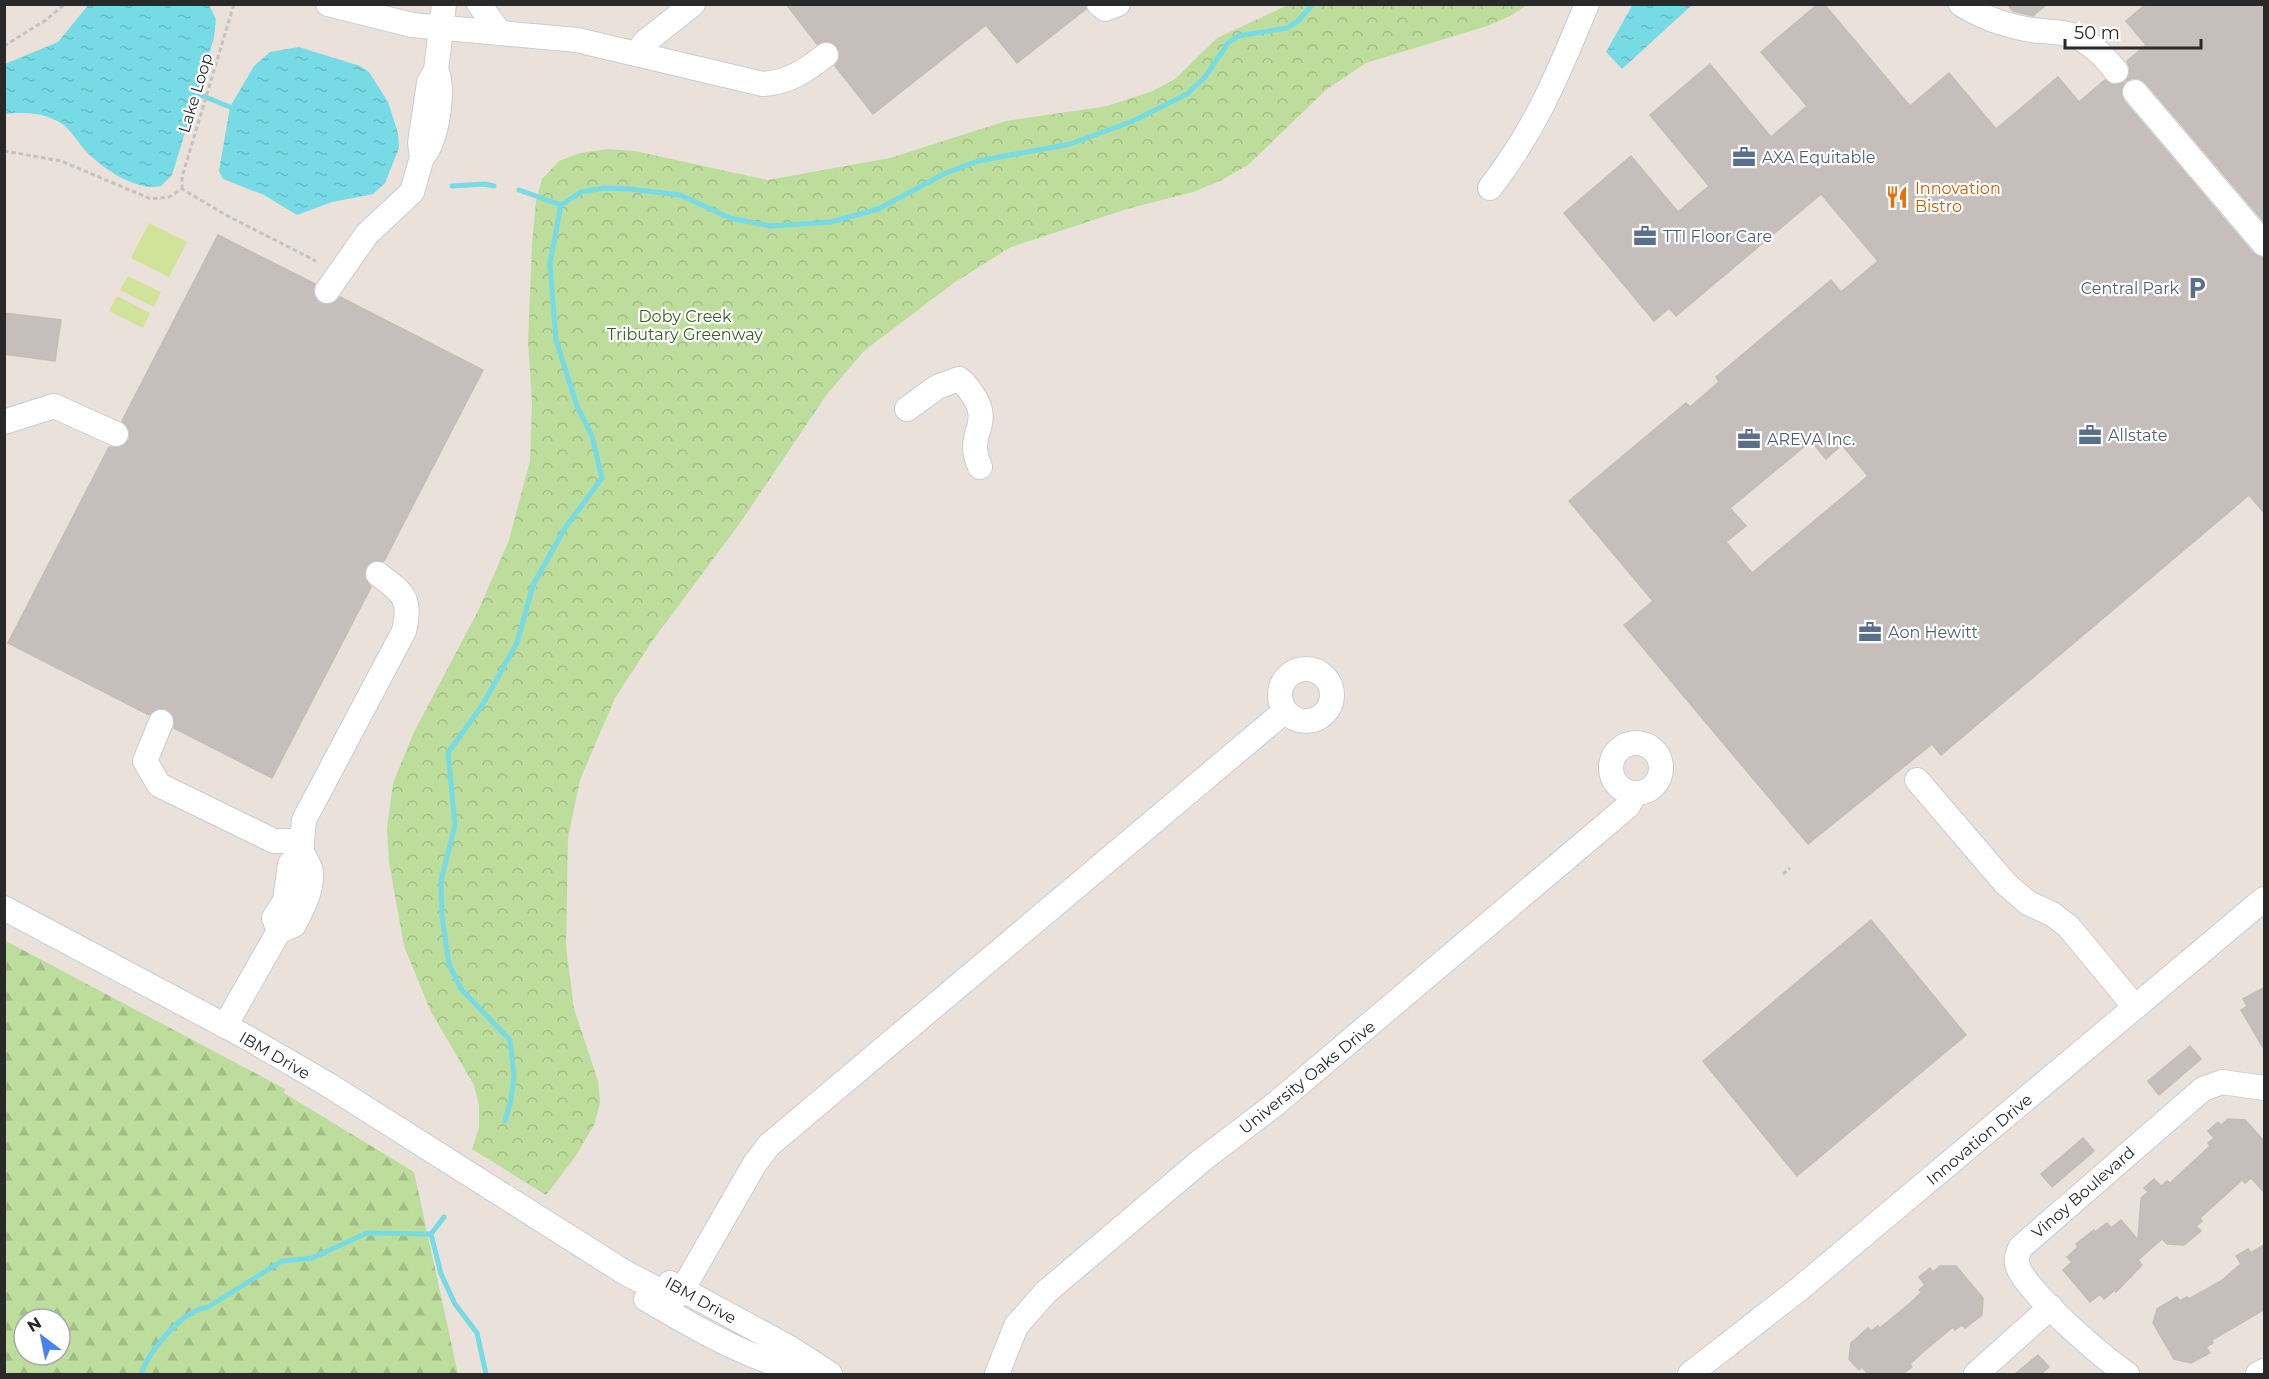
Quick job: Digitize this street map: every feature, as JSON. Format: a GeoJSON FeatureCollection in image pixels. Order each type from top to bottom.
{"type":"FeatureCollection","features":[{"type":"Feature","properties":{"kind":"street"},"geometry":{"type":"LineString","coordinates":[[328,4],[387,20],[442,16],[500,33],[577,40],[763,84],[787,81],[796,77],[826,55]]}},
{"type":"Feature","properties":{"kind":"street"},"geometry":{"type":"LineString","coordinates":[[479,4],[500,33]]}},
{"type":"Feature","properties":{"kind":"street"},"geometry":{"type":"LineString","coordinates":[[637,54],[645,42],[693,4]]}},
{"type":"Feature","properties":{"kind":"street"},"geometry":{"type":"LineString","coordinates":[[1098,4],[1105,9],[1118,4]]}},
{"type":"Feature","properties":{"kind":"street"},"geometry":{"type":"LineString","coordinates":[[1490,188],[1525,139],[1553,89],[1587,4]]}},
{"type":"Feature","properties":{"kind":"street"},"geometry":{"type":"LineString","coordinates":[[1961,4],[1997,20],[2028,29],[2063,33],[2081,39],[2098,51],[2116,70]]}},
{"type":"Feature","properties":{"kind":"street"},"geometry":{"type":"LineString","coordinates":[[327,291],[367,234],[412,192],[422,157],[420,143],[429,83],[436,70],[442,16]]}},
{"type":"Feature","properties":{"kind":"street"},"geometry":{"type":"LineString","coordinates":[[2135,92],[2265,244]]}},
{"type":"Feature","properties":{"kind":"street"},"geometry":{"type":"LineString","coordinates":[[907,409],[947,382],[959,379],[963,382],[982,410],[982,423],[974,446],[980,468]]}},
{"type":"Feature","properties":{"kind":"street"},"geometry":{"type":"LineString","coordinates":[[4,422],[54,406],[116,434]]}},
{"type":"Feature","properties":{"kind":"street"},"geometry":{"type":"LineString","coordinates":[[225,1026],[279,931],[274,918],[285,901],[290,864],[302,847],[304,820],[404,631],[409,611],[402,592],[378,574]]}},
{"type":"Feature","properties":{"kind":"street"},"geometry":{"type":"LineString","coordinates":[[682,1290],[753,1165],[769,1145],[1285,711]]}},
{"type":"Feature","properties":{"kind":"street"},"geometry":{"type":"LineString","coordinates":[[161,722],[145,760],[159,785],[274,841],[302,847]]}},
{"type":"Feature","properties":{"kind":"street"},"geometry":{"type":"LineString","coordinates":[[1917,780],[2006,884],[2028,903],[2052,914],[2068,926],[2135,1007]]}},
{"type":"Feature","properties":{"kind":"street","name":"University Oaks Drive"},"geometry":{"type":"LineString","coordinates":[[997,1374],[1016,1326],[1046,1292],[1202,1160],[1258,1119],[1456,954],[1628,806],[1635,793]]}},
{"type":"Feature","properties":{"kind":"street","name":"Innovation Drive"},"geometry":{"type":"LineString","coordinates":[[1690,1374],[1798,1290],[2265,899]]}},
{"type":"Feature","properties":{"kind":"street","name":"IBM Drive"},"geometry":{"type":"LineString","coordinates":[[4,908],[225,1026],[410,1134],[538,1216],[575,1227],[682,1290],[790,1348],[830,1374]]}},
{"type":"Feature","properties":{"kind":"street","name":"Vinoy Boulevard"},"geometry":{"type":"LineString","coordinates":[[2126,1374],[2051,1307],[2020,1271],[2016,1258],[2025,1242],[2203,1089],[2222,1082],[2265,1088]]}},
{"type":"Feature","properties":{"kind":"street","name":"IBM Drive"},"geometry":{"type":"LineString","coordinates":[[538,1216],[545,1228],[565,1248],[628,1289],[736,1348],[777,1364],[816,1374]]}},
{"type":"Feature","properties":{"kind":"street"},"geometry":{"type":"LineString","coordinates":[[1976,1374],[2051,1307]]}},
{"type":"Feature","properties":{"kind":"street"},"geometry":{"type":"LineString","coordinates":[[2258,1374],[2265,1371]]}},
{"type":"Feature","properties":{"kind":"path"},"geometry":{"type":"LineString","coordinates":[[4,46],[46,20],[65,4]]}},
{"type":"Feature","properties":{"kind":"path","name":"Lake Loop"},"geometry":{"type":"LineString","coordinates":[[182,189],[182,177],[234,4]]}},
{"type":"Feature","properties":{"kind":"path"},"geometry":{"type":"LineString","coordinates":[[4,150],[61,161],[151,199],[169,197],[182,189],[226,215],[316,261]]}},
{"type":"Feature","properties":{"kind":"path"},"geometry":{"type":"LineString","coordinates":[[1783,874],[1790,868]]}},
{"type":"Feature","properties":{"kind":"green space","name":"Doby Creek Tributary Greenway"},"geometry":{"type":"Polygon","coordinates":[[[1288,5],[1527,5],[1510,16],[1487,26],[1366,63],[1326,90],[1248,165],[1220,181],[1193,192],[1127,209],[1011,247],[955,282],[864,351],[827,394],[740,523],[653,640],[615,698],[580,780],[568,838],[566,946],[574,1009],[598,1081],[600,1103],[594,1125],[575,1157],[546,1195],[472,1149],[479,1128],[479,1105],[474,1085],[431,1012],[404,946],[389,862],[387,828],[393,783],[414,732],[478,611],[509,540],[530,461],[532,404],[528,340],[532,244],[536,201],[542,179],[559,161],[580,153],[608,149],[635,151],[768,180],[890,158],[1006,121],[1107,106],[1153,91],[1175,79],[1217,38],[1288,5]]]}},
{"type":"Feature","properties":{"kind":"green space"},"geometry":{"type":"Polygon","coordinates":[[[149,223],[187,242],[169,277],[131,258],[149,223]]]}},
{"type":"Feature","properties":{"kind":"green space"},"geometry":{"type":"Polygon","coordinates":[[[128,276],[161,292],[154,307],[120,290],[128,276]]]}},
{"type":"Feature","properties":{"kind":"green space"},"geometry":{"type":"Polygon","coordinates":[[[117,296],[150,313],[143,328],[109,311],[117,296]]]}},
{"type":"Feature","properties":{"kind":"green space"},"geometry":{"type":"Polygon","coordinates":[[[4,940],[285,1089],[284,1093],[414,1172],[458,1374],[5,1374],[4,940]]]}},
{"type":"Feature","properties":{"kind":"water"},"geometry":{"type":"Polygon","coordinates":[[[89,4],[209,5],[216,19],[214,38],[172,175],[161,186],[151,187],[130,182],[109,170],[84,149],[66,127],[53,119],[32,113],[5,114],[5,64],[58,42],[89,4]]]}},
{"type":"Feature","properties":{"kind":"water"},"geometry":{"type":"Polygon","coordinates":[[[1633,4],[1692,5],[1622,69],[1606,52],[1633,4]]]}},
{"type":"Feature","properties":{"kind":"water"},"geometry":{"type":"Polygon","coordinates":[[[299,47],[360,66],[369,72],[388,102],[398,133],[399,148],[385,183],[373,194],[332,202],[297,215],[264,195],[223,179],[219,171],[230,107],[254,66],[270,52],[299,47]]]}},
{"type":"Feature","properties":{"kind":"building"},"geometry":{"type":"Polygon","coordinates":[[[786,4],[1085,4],[1086,9],[1017,63],[986,25],[873,114],[835,66],[840,54],[837,46],[825,41],[817,44],[786,4]]]}},
{"type":"Feature","properties":{"kind":"building"},"geometry":{"type":"Polygon","coordinates":[[[1818,4],[1824,4],[1910,106],[1949,73],[1996,129],[2058,77],[2079,102],[2105,80],[2112,85],[2125,82],[2121,94],[2124,101],[2253,253],[2265,258],[2265,514],[2249,495],[1941,755],[1932,744],[1808,844],[1624,625],[1653,601],[1569,501],[1686,403],[1690,407],[1719,382],[1716,377],[1831,280],[1841,292],[1878,261],[1821,194],[1676,316],[1669,308],[1654,321],[1564,213],[1631,156],[1678,212],[1709,186],[1650,115],[1710,64],[1771,137],[1807,106],[1761,52],[1818,4]],[[1811,441],[1730,508],[1746,526],[1726,542],[1752,573],[1868,476],[1842,445],[1826,459],[1811,441]]]}},
{"type":"Feature","properties":{"kind":"building"},"geometry":{"type":"Polygon","coordinates":[[[2007,4],[2047,4],[2033,16],[2013,11],[2007,4]]]}},
{"type":"Feature","properties":{"kind":"building"},"geometry":{"type":"Polygon","coordinates":[[[2146,4],[2265,4],[2265,223],[2146,83],[2133,78],[2126,81],[2130,69],[2127,61],[2146,45],[2126,21],[2146,4]]]}},
{"type":"Feature","properties":{"kind":"building"},"geometry":{"type":"Polygon","coordinates":[[[218,235],[315,284],[314,296],[319,303],[332,304],[340,297],[483,370],[384,561],[373,561],[366,566],[365,579],[371,587],[272,778],[174,728],[175,720],[167,709],[159,708],[149,715],[8,643],[109,447],[118,448],[129,440],[130,432],[122,421],[218,235]]]}},
{"type":"Feature","properties":{"kind":"building"},"geometry":{"type":"Polygon","coordinates":[[[4,313],[61,320],[55,361],[4,354],[4,313]]]}},
{"type":"Feature","properties":{"kind":"building"},"geometry":{"type":"Polygon","coordinates":[[[1871,920],[1966,1035],[1797,1176],[1703,1061],[1871,920]]]}},
{"type":"Feature","properties":{"kind":"building"},"geometry":{"type":"Polygon","coordinates":[[[2265,987],[2265,1051],[2241,1010],[2247,1006],[2243,999],[2265,987]]]}},
{"type":"Feature","properties":{"kind":"building"},"geometry":{"type":"Polygon","coordinates":[[[2190,1046],[2201,1059],[2159,1095],[2148,1081],[2190,1046]]]}},
{"type":"Feature","properties":{"kind":"building"},"geometry":{"type":"Polygon","coordinates":[[[2228,1119],[2245,1120],[2265,1142],[2265,1193],[2251,1178],[2245,1183],[2242,1180],[2200,1218],[2202,1221],[2196,1226],[2201,1231],[2184,1245],[2167,1244],[2162,1239],[2138,1260],[2142,1265],[2116,1292],[2115,1290],[2104,1299],[2100,1294],[2090,1302],[2063,1270],[2072,1262],[2067,1257],[2078,1247],[2076,1244],[2107,1223],[2111,1228],[2121,1220],[2138,1240],[2141,1198],[2148,1192],[2144,1188],[2154,1179],[2161,1186],[2167,1181],[2170,1183],[2210,1146],[2208,1143],[2214,1138],[2208,1131],[2218,1122],[2221,1125],[2228,1119]]]}},
{"type":"Feature","properties":{"kind":"building"},"geometry":{"type":"Polygon","coordinates":[[[2083,1138],[2094,1151],[2052,1187],[2041,1174],[2083,1138]]]}},
{"type":"Feature","properties":{"kind":"building"},"geometry":{"type":"Polygon","coordinates":[[[2265,1244],[2265,1309],[2212,1340],[2213,1343],[2206,1347],[2210,1353],[2191,1363],[2174,1359],[2153,1323],[2157,1309],[2177,1297],[2180,1301],[2187,1297],[2189,1299],[2221,1281],[2241,1264],[2236,1256],[2248,1249],[2251,1253],[2265,1244]]]}},
{"type":"Feature","properties":{"kind":"building"},"geometry":{"type":"Polygon","coordinates":[[[1940,1266],[1956,1266],[1983,1298],[1982,1315],[1965,1328],[1962,1325],[1955,1330],[1953,1327],[1923,1352],[1910,1364],[1912,1367],[1902,1374],[1868,1374],[1862,1367],[1859,1370],[1849,1359],[1851,1343],[1868,1328],[1871,1331],[1878,1326],[1880,1328],[1909,1304],[1922,1292],[1919,1290],[1925,1285],[1919,1277],[1930,1268],[1933,1272],[1940,1266]]]}},
{"type":"Feature","properties":{"kind":"building"},"geometry":{"type":"Polygon","coordinates":[[[2038,1355],[2049,1367],[2041,1374],[2015,1374],[2038,1355]]]}},
{"type":"Feature","properties":{"kind":"waterway"},"geometry":{"type":"LineString","coordinates":[[505,1121],[511,1100],[514,1075],[510,1040],[461,989],[449,964],[442,917],[441,881],[455,825],[448,753],[483,704],[517,643],[533,585],[565,528],[602,478],[592,436],[577,406],[556,340],[550,263],[561,205],[581,192],[604,188],[629,189],[680,195],[730,218],[770,226],[831,222],[878,209],[946,173],[978,161],[1070,144],[1133,121],[1187,94],[1205,77],[1228,43],[1238,36],[1287,28],[1298,21],[1313,4]]}},
{"type":"Feature","properties":{"kind":"waterway"},"geometry":{"type":"LineString","coordinates":[[198,94],[230,107]]}},
{"type":"Feature","properties":{"kind":"waterway"},"geometry":{"type":"LineString","coordinates":[[452,186],[485,184],[494,186]]}},
{"type":"Feature","properties":{"kind":"waterway"},"geometry":{"type":"LineString","coordinates":[[519,190],[561,205]]}},
{"type":"Feature","properties":{"kind":"waterway"},"geometry":{"type":"LineString","coordinates":[[444,1217],[431,1234],[441,1274],[455,1304],[477,1333],[486,1374]]}},
{"type":"Feature","properties":{"kind":"waterway"},"geometry":{"type":"LineString","coordinates":[[141,1374],[151,1354],[177,1323],[198,1310],[208,1307],[282,1261],[312,1258],[367,1233],[431,1234]]}},
{"type":"Feature","properties":{"kind":"place","name":"AXA Equitable"},"geometry":{"type":"Point","coordinates":[1744,157]}},
{"type":"Feature","properties":{"kind":"place","name":"Innovation Bistro"},"geometry":{"type":"Point","coordinates":[1897,197]}},
{"type":"Feature","properties":{"kind":"place","name":"TTI Floor Care"},"geometry":{"type":"Point","coordinates":[1645,236]}},
{"type":"Feature","properties":{"kind":"place","name":"Central Park"},"geometry":{"type":"Point","coordinates":[2197,288]}},
{"type":"Feature","properties":{"kind":"place","name":"Allstate"},"geometry":{"type":"Point","coordinates":[2090,435]}},
{"type":"Feature","properties":{"kind":"place","name":"AREVA Inc."},"geometry":{"type":"Point","coordinates":[1749,439]}},
{"type":"Feature","properties":{"kind":"place","name":"Aon Hewitt"},"geometry":{"type":"Point","coordinates":[1870,632]}}]}
